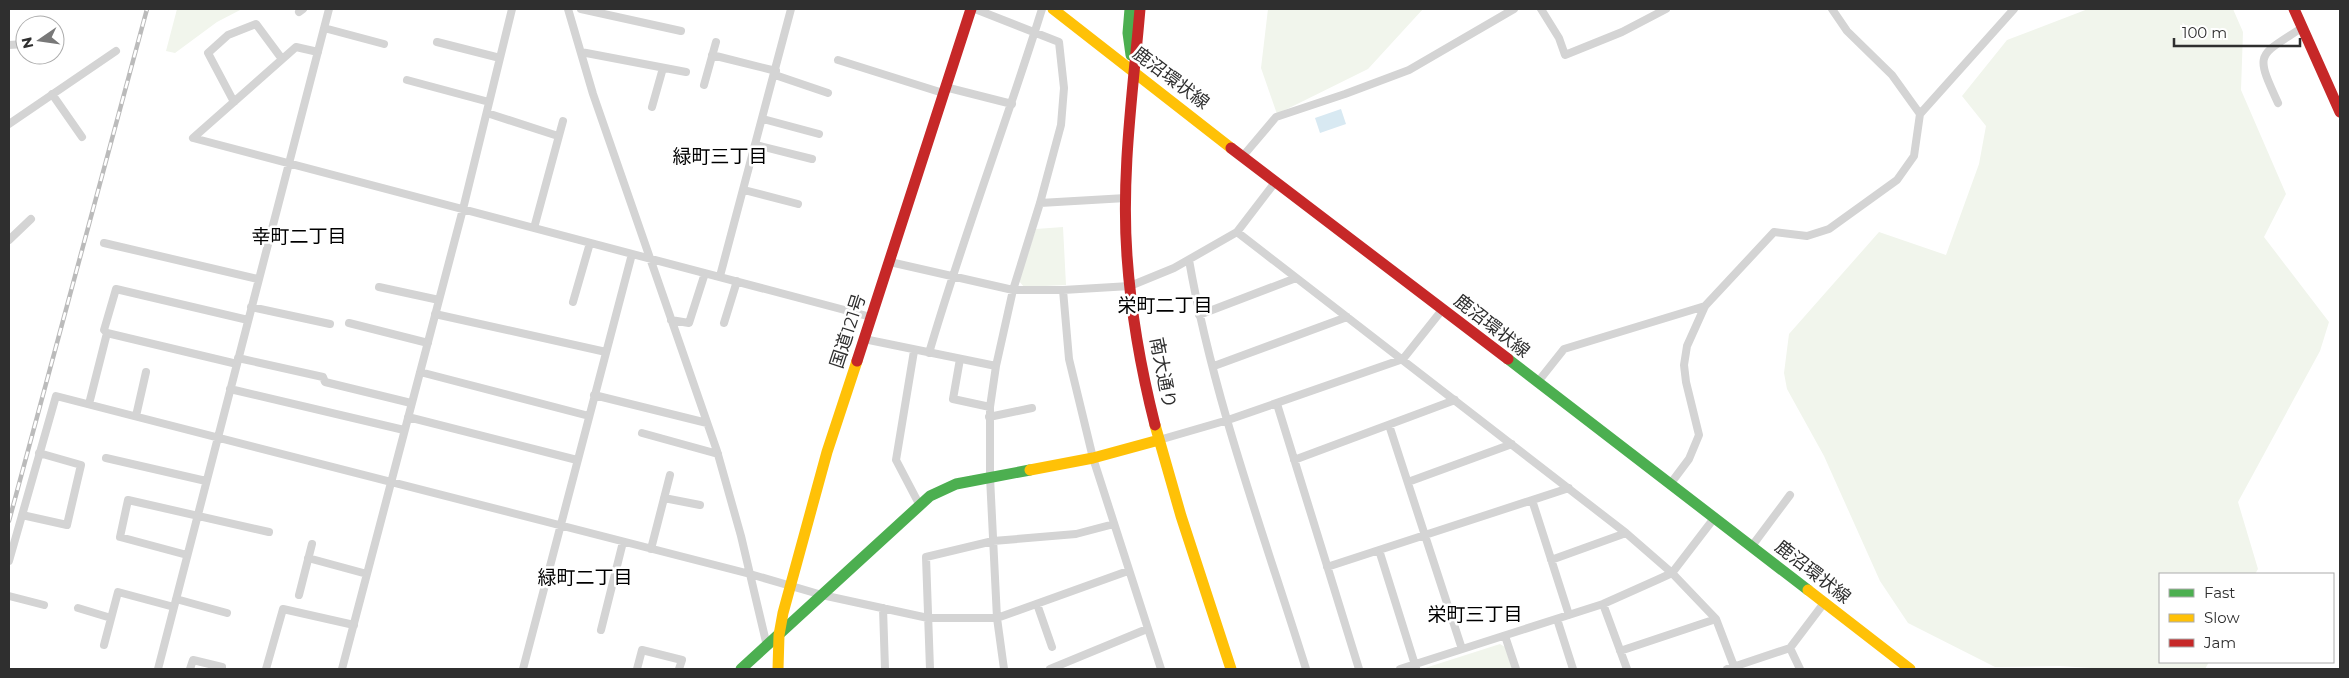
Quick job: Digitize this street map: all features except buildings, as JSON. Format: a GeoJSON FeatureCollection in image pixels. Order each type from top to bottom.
{"type":"FeatureCollection","features":[{"type":"Feature","properties":{"kind":"main road","name":"国道121号"},"geometry":{"type":"LineString","coordinates":[[778,669],[779,635],[790,586],[827,452],[971,9]]}},
{"type":"Feature","properties":{"kind":"main road","name":"鹿沼環状線"},"geometry":{"type":"LineString","coordinates":[[1053,9],[1134,74],[1244,156],[1537,383],[1716,517],[1910,669]]}},
{"type":"Feature","properties":{"kind":"main road"},"geometry":{"type":"LineString","coordinates":[[1130,9],[1128,32],[1134,74]]}},
{"type":"Feature","properties":{"kind":"main road"},"geometry":{"type":"LineString","coordinates":[[1134,74],[1140,9]]}},
{"type":"Feature","properties":{"kind":"main road"},"geometry":{"type":"LineString","coordinates":[[2294,9],[2340,112]]}},
{"type":"Feature","properties":{"kind":"main road","name":"南大通り"},"geometry":{"type":"LineString","coordinates":[[1134,74],[1126,198],[1130,286],[1143,366],[1159,440],[1231,669]]}},
{"type":"Feature","properties":{"kind":"main road"},"geometry":{"type":"LineString","coordinates":[[741,669],[874,549],[918,502],[947,486],[1093,458],[1159,440]]}},
{"type":"Feature","properties":{"kind":"street"},"geometry":{"type":"LineString","coordinates":[[158,669],[329,9]]}},
{"type":"Feature","properties":{"kind":"street"},"geometry":{"type":"LineString","coordinates":[[342,669],[463,208],[512,9]]}},
{"type":"Feature","properties":{"kind":"street"},"geometry":{"type":"LineString","coordinates":[[568,9],[593,94],[718,454],[767,646]]}},
{"type":"Feature","properties":{"kind":"street"},"geometry":{"type":"LineString","coordinates":[[581,9],[681,31]]}},
{"type":"Feature","properties":{"kind":"street"},"geometry":{"type":"LineString","coordinates":[[720,276],[791,9]]}},
{"type":"Feature","properties":{"kind":"street"},"geometry":{"type":"LineString","coordinates":[[975,9],[1034,34],[1060,42],[1064,88],[1061,125],[1040,203],[1013,290],[996,366],[990,407],[990,477],[993,541],[997,618],[1003,669]]}},
{"type":"Feature","properties":{"kind":"street"},"geometry":{"type":"LineString","coordinates":[[929,353],[952,276],[1012,104],[1042,9]]}},
{"type":"Feature","properties":{"kind":"street"},"geometry":{"type":"LineString","coordinates":[[1244,156],[1276,117],[1409,70],[1514,9]]}},
{"type":"Feature","properties":{"kind":"street"},"geometry":{"type":"LineString","coordinates":[[1541,9],[1559,38],[1565,55],[1622,32],[1666,9]]}},
{"type":"Feature","properties":{"kind":"street"},"geometry":{"type":"LineString","coordinates":[[1832,9],[1847,31],[1892,75],[1920,114]]}},
{"type":"Feature","properties":{"kind":"street"},"geometry":{"type":"LineString","coordinates":[[1671,483],[1689,459],[1699,435],[1687,390],[1684,365],[1688,346],[1705,306],[1774,232],[1807,236],[1829,229],[1897,180],[1914,156],[1920,114],[2014,9]]}},
{"type":"Feature","properties":{"kind":"street"},"geometry":{"type":"LineString","coordinates":[[234,102],[208,53],[228,35],[256,24],[282,59]]}},
{"type":"Feature","properties":{"kind":"street"},"geometry":{"type":"LineString","coordinates":[[2278,102],[2263,72],[2262,62],[2267,51],[2303,27]]}},
{"type":"Feature","properties":{"kind":"street"},"geometry":{"type":"LineString","coordinates":[[324,28],[384,44]]}},
{"type":"Feature","properties":{"kind":"street"},"geometry":{"type":"LineString","coordinates":[[437,42],[500,58]]}},
{"type":"Feature","properties":{"kind":"street"},"geometry":{"type":"LineString","coordinates":[[704,85],[716,42]]}},
{"type":"Feature","properties":{"kind":"street"},"geometry":{"type":"LineString","coordinates":[[318,52],[296,47],[193,138],[463,208],[650,260],[720,276],[871,316]]}},
{"type":"Feature","properties":{"kind":"street"},"geometry":{"type":"LineString","coordinates":[[9,124],[116,51]]}},
{"type":"Feature","properties":{"kind":"street"},"geometry":{"type":"LineString","coordinates":[[580,52],[686,72]]}},
{"type":"Feature","properties":{"kind":"street"},"geometry":{"type":"LineString","coordinates":[[712,55],[775,73],[828,93]]}},
{"type":"Feature","properties":{"kind":"street"},"geometry":{"type":"LineString","coordinates":[[838,60],[944,90],[1012,104]]}},
{"type":"Feature","properties":{"kind":"street"},"geometry":{"type":"LineString","coordinates":[[652,107],[663,68]]}},
{"type":"Feature","properties":{"kind":"street"},"geometry":{"type":"LineString","coordinates":[[406,80],[489,102]]}},
{"type":"Feature","properties":{"kind":"street"},"geometry":{"type":"LineString","coordinates":[[52,94],[82,137]]}},
{"type":"Feature","properties":{"kind":"street"},"geometry":{"type":"LineString","coordinates":[[487,113],[558,136]]}},
{"type":"Feature","properties":{"kind":"street"},"geometry":{"type":"LineString","coordinates":[[763,119],[819,134]]}},
{"type":"Feature","properties":{"kind":"street"},"geometry":{"type":"LineString","coordinates":[[534,228],[563,121]]}},
{"type":"Feature","properties":{"kind":"street"},"geometry":{"type":"LineString","coordinates":[[756,145],[812,159]]}},
{"type":"Feature","properties":{"kind":"street"},"geometry":{"type":"LineString","coordinates":[[890,262],[1013,290],[1063,290],[1130,286],[1189,260],[1237,232],[1276,181]]}},
{"type":"Feature","properties":{"kind":"street"},"geometry":{"type":"LineString","coordinates":[[744,190],[798,204]]}},
{"type":"Feature","properties":{"kind":"street"},"geometry":{"type":"LineString","coordinates":[[1040,203],[1126,198]]}},
{"type":"Feature","properties":{"kind":"street"},"geometry":{"type":"LineString","coordinates":[[9,240],[31,219]]}},
{"type":"Feature","properties":{"kind":"street"},"geometry":{"type":"LineString","coordinates":[[1237,232],[1626,532],[1672,573],[1716,619],[1732,668],[1790,648],[1824,603]]}},
{"type":"Feature","properties":{"kind":"street"},"geometry":{"type":"LineString","coordinates":[[104,243],[258,279]]}},
{"type":"Feature","properties":{"kind":"street"},"geometry":{"type":"LineString","coordinates":[[573,302],[590,243]]}},
{"type":"Feature","properties":{"kind":"street"},"geometry":{"type":"LineString","coordinates":[[523,669],[632,254]]}},
{"type":"Feature","properties":{"kind":"street"},"geometry":{"type":"LineString","coordinates":[[1189,260],[1199,315],[1228,420],[1306,669]]}},
{"type":"Feature","properties":{"kind":"street"},"geometry":{"type":"LineString","coordinates":[[671,320],[689,323],[705,273]]}},
{"type":"Feature","properties":{"kind":"street"},"geometry":{"type":"LineString","coordinates":[[1199,315],[1296,278]]}},
{"type":"Feature","properties":{"kind":"street"},"geometry":{"type":"LineString","coordinates":[[724,323],[737,281]]}},
{"type":"Feature","properties":{"kind":"street"},"geometry":{"type":"LineString","coordinates":[[379,288],[439,300]]}},
{"type":"Feature","properties":{"kind":"street"},"geometry":{"type":"LineString","coordinates":[[89,404],[106,333],[104,330],[116,289],[248,320]]}},
{"type":"Feature","properties":{"kind":"street"},"geometry":{"type":"LineString","coordinates":[[1063,290],[1069,359],[1093,458],[1161,669]]}},
{"type":"Feature","properties":{"kind":"street"},"geometry":{"type":"LineString","coordinates":[[1537,383],[1564,349],[1705,306]]}},
{"type":"Feature","properties":{"kind":"street"},"geometry":{"type":"LineString","coordinates":[[251,308],[330,324]]}},
{"type":"Feature","properties":{"kind":"street"},"geometry":{"type":"LineString","coordinates":[[1159,440],[1277,404],[1403,359],[1442,310]]}},
{"type":"Feature","properties":{"kind":"street"},"geometry":{"type":"LineString","coordinates":[[435,314],[606,352]]}},
{"type":"Feature","properties":{"kind":"street"},"geometry":{"type":"LineString","coordinates":[[1214,366],[1347,318]]}},
{"type":"Feature","properties":{"kind":"street"},"geometry":{"type":"LineString","coordinates":[[349,323],[428,343]]}},
{"type":"Feature","properties":{"kind":"street"},"geometry":{"type":"LineString","coordinates":[[106,333],[323,377],[325,382],[411,403]]}},
{"type":"Feature","properties":{"kind":"street"},"geometry":{"type":"LineString","coordinates":[[864,339],[914,351],[996,366]]}},
{"type":"Feature","properties":{"kind":"street"},"geometry":{"type":"LineString","coordinates":[[914,351],[896,460],[918,502]]}},
{"type":"Feature","properties":{"kind":"street"},"geometry":{"type":"LineString","coordinates":[[960,359],[953,399],[990,407]]}},
{"type":"Feature","properties":{"kind":"street"},"geometry":{"type":"LineString","coordinates":[[136,416],[146,372]]}},
{"type":"Feature","properties":{"kind":"street"},"geometry":{"type":"LineString","coordinates":[[420,372],[589,416]]}},
{"type":"Feature","properties":{"kind":"street"},"geometry":{"type":"LineString","coordinates":[[230,389],[404,430]]}},
{"type":"Feature","properties":{"kind":"street"},"geometry":{"type":"LineString","coordinates":[[9,562],[56,396],[750,574],[822,595],[928,618],[997,618],[1128,571]]}},
{"type":"Feature","properties":{"kind":"street"},"geometry":{"type":"LineString","coordinates":[[594,396],[707,423]]}},
{"type":"Feature","properties":{"kind":"street"},"geometry":{"type":"LineString","coordinates":[[1294,460],[1455,400]]}},
{"type":"Feature","properties":{"kind":"street"},"geometry":{"type":"LineString","coordinates":[[1277,404],[1359,669]]}},
{"type":"Feature","properties":{"kind":"street"},"geometry":{"type":"LineString","coordinates":[[989,417],[1032,408]]}},
{"type":"Feature","properties":{"kind":"street"},"geometry":{"type":"LineString","coordinates":[[408,417],[577,460]]}},
{"type":"Feature","properties":{"kind":"street"},"geometry":{"type":"LineString","coordinates":[[1389,424],[1462,649]]}},
{"type":"Feature","properties":{"kind":"street"},"geometry":{"type":"LineString","coordinates":[[642,433],[718,454]]}},
{"type":"Feature","properties":{"kind":"street"},"geometry":{"type":"LineString","coordinates":[[1408,482],[1512,444]]}},
{"type":"Feature","properties":{"kind":"street"},"geometry":{"type":"LineString","coordinates":[[22,515],[67,525],[81,465],[39,453]]}},
{"type":"Feature","properties":{"kind":"street"},"geometry":{"type":"LineString","coordinates":[[106,458],[206,481]]}},
{"type":"Feature","properties":{"kind":"street"},"geometry":{"type":"LineString","coordinates":[[651,549],[670,475]]}},
{"type":"Feature","properties":{"kind":"street"},"geometry":{"type":"LineString","coordinates":[[1327,567],[1569,488]]}},
{"type":"Feature","properties":{"kind":"street"},"geometry":{"type":"LineString","coordinates":[[1752,546],[1790,495]]}},
{"type":"Feature","properties":{"kind":"street"},"geometry":{"type":"LineString","coordinates":[[664,498],[700,505]]}},
{"type":"Feature","properties":{"kind":"street"},"geometry":{"type":"LineString","coordinates":[[187,555],[120,537],[128,500],[269,532]]}},
{"type":"Feature","properties":{"kind":"street"},"geometry":{"type":"LineString","coordinates":[[1532,500],[1569,615]]}},
{"type":"Feature","properties":{"kind":"street"},"geometry":{"type":"LineString","coordinates":[[1400,669],[1415,667],[1462,649],[1603,604],[1672,573],[1716,517]]}},
{"type":"Feature","properties":{"kind":"street"},"geometry":{"type":"LineString","coordinates":[[930,669],[926,557],[993,541],[1076,534],[1114,524]]}},
{"type":"Feature","properties":{"kind":"street"},"geometry":{"type":"LineString","coordinates":[[1551,560],[1626,532]]}},
{"type":"Feature","properties":{"kind":"street"},"geometry":{"type":"LineString","coordinates":[[602,630],[623,542]]}},
{"type":"Feature","properties":{"kind":"street"},"geometry":{"type":"LineString","coordinates":[[299,594],[312,544]]}},
{"type":"Feature","properties":{"kind":"street"},"geometry":{"type":"LineString","coordinates":[[1379,550],[1415,667]]}},
{"type":"Feature","properties":{"kind":"street"},"geometry":{"type":"LineString","coordinates":[[308,558],[367,574]]}},
{"type":"Feature","properties":{"kind":"street"},"geometry":{"type":"LineString","coordinates":[[104,645],[118,592],[227,612]]}},
{"type":"Feature","properties":{"kind":"street"},"geometry":{"type":"LineString","coordinates":[[9,596],[44,605]]}},
{"type":"Feature","properties":{"kind":"street"},"geometry":{"type":"LineString","coordinates":[[1037,604],[1052,647]]}},
{"type":"Feature","properties":{"kind":"street"},"geometry":{"type":"LineString","coordinates":[[1603,604],[1627,669]]}},
{"type":"Feature","properties":{"kind":"street"},"geometry":{"type":"LineString","coordinates":[[78,608],[111,618]]}},
{"type":"Feature","properties":{"kind":"street"},"geometry":{"type":"LineString","coordinates":[[883,608],[885,669]]}},
{"type":"Feature","properties":{"kind":"street"},"geometry":{"type":"LineString","coordinates":[[266,669],[283,609],[354,625]]}},
{"type":"Feature","properties":{"kind":"street"},"geometry":{"type":"LineString","coordinates":[[1556,618],[1573,669]]}},
{"type":"Feature","properties":{"kind":"street"},"geometry":{"type":"LineString","coordinates":[[1620,651],[1716,619]]}},
{"type":"Feature","properties":{"kind":"street"},"geometry":{"type":"LineString","coordinates":[[1050,669],[1147,629]]}},
{"type":"Feature","properties":{"kind":"street"},"geometry":{"type":"LineString","coordinates":[[1505,636],[1516,669]]}},
{"type":"Feature","properties":{"kind":"street"},"geometry":{"type":"LineString","coordinates":[[1790,648],[1800,669]]}},
{"type":"Feature","properties":{"kind":"street"},"geometry":{"type":"LineString","coordinates":[[637,669],[642,650],[682,660],[680,669]]}},
{"type":"Feature","properties":{"kind":"street"},"geometry":{"type":"LineString","coordinates":[[190,669],[193,660],[222,667]]}},
{"type":"Feature","properties":{"kind":"shaded area"},"geometry":{"type":"Polygon","coordinates":[[[177,9],[242,9],[217,22],[175,53],[166,51],[177,9]]]}},
{"type":"Feature","properties":{"kind":"shaded area"},"geometry":{"type":"Polygon","coordinates":[[[1268,9],[1423,9],[1368,69],[1277,114],[1261,68],[1268,9]]]}},
{"type":"Feature","properties":{"kind":"shaded area"},"geometry":{"type":"Polygon","coordinates":[[[2088,9],[2233,9],[2243,32],[2241,90],[2286,194],[2264,237],[2329,322],[2320,351],[2238,502],[2258,569],[2256,573],[2159,573],[2159,663],[2208,663],[2205,669],[2109,669],[2059,666],[1995,667],[1908,623],[1880,581],[1824,456],[1787,389],[1784,373],[1789,334],[1879,232],[1946,255],[1979,164],[1986,126],[1962,96],[2007,40],[2088,9]]]}},
{"type":"Feature","properties":{"kind":"shaded area"},"geometry":{"type":"Polygon","coordinates":[[[1341,109],[1346,124],[1320,133],[1315,118],[1341,109]]]}},
{"type":"Feature","properties":{"kind":"shaded area"},"geometry":{"type":"Polygon","coordinates":[[[1063,227],[1066,285],[1024,287],[1019,281],[1036,229],[1063,227]]]}},
{"type":"Feature","properties":{"kind":"shaded area"},"geometry":{"type":"Polygon","coordinates":[[[1500,644],[1505,647],[1512,669],[1422,669],[1500,644]]]}},
{"type":"Feature","properties":{"kind":"railway"},"geometry":{"type":"LineString","coordinates":[[9,521],[147,9]]}},
{"type":"Feature","properties":{"kind":"traffic: fast"},"geometry":{"type":"LineString","coordinates":[[1130,9],[1128,33],[1131,55]]}},
{"type":"Feature","properties":{"kind":"traffic: fast"},"geometry":{"type":"LineString","coordinates":[[1508,359],[1808,590]]}},
{"type":"Feature","properties":{"kind":"traffic: fast"},"geometry":{"type":"LineString","coordinates":[[741,669],[930,496],[956,484],[1030,470]]}},
{"type":"Feature","properties":{"kind":"traffic: slow"},"geometry":{"type":"LineString","coordinates":[[1053,9],[1231,148]]}},
{"type":"Feature","properties":{"kind":"traffic: slow"},"geometry":{"type":"LineString","coordinates":[[778,669],[779,635],[783,613],[827,452],[857,361]]}},
{"type":"Feature","properties":{"kind":"traffic: slow"},"geometry":{"type":"LineString","coordinates":[[1155,425],[1181,516],[1231,669]]}},
{"type":"Feature","properties":{"kind":"traffic: slow"},"geometry":{"type":"LineString","coordinates":[[1030,470],[1093,458],[1159,440]]}},
{"type":"Feature","properties":{"kind":"traffic: slow"},"geometry":{"type":"LineString","coordinates":[[1808,590],[1910,669]]}},
{"type":"Feature","properties":{"kind":"traffic: jam"},"geometry":{"type":"LineString","coordinates":[[857,361],[971,9]]}},
{"type":"Feature","properties":{"kind":"traffic: jam"},"geometry":{"type":"LineString","coordinates":[[1140,9],[1127,163],[1127,256],[1134,320],[1145,383],[1155,425]]}},
{"type":"Feature","properties":{"kind":"traffic: jam"},"geometry":{"type":"LineString","coordinates":[[2294,9],[2340,112]]}},
{"type":"Feature","properties":{"kind":"traffic: jam"},"geometry":{"type":"LineString","coordinates":[[1231,148],[1508,359]]}},
{"type":"Feature","properties":{"kind":"district","name":"緑町三丁目"},"geometry":{"type":"Point","coordinates":[720,156]}},
{"type":"Feature","properties":{"kind":"district","name":"幸町二丁目"},"geometry":{"type":"Point","coordinates":[299,236]}},
{"type":"Feature","properties":{"kind":"district","name":"栄町二丁目"},"geometry":{"type":"Point","coordinates":[1165,305]}},
{"type":"Feature","properties":{"kind":"district","name":"緑町二丁目"},"geometry":{"type":"Point","coordinates":[585,577]}},
{"type":"Feature","properties":{"kind":"district","name":"栄町三丁目"},"geometry":{"type":"Point","coordinates":[1475,614]}}]}
